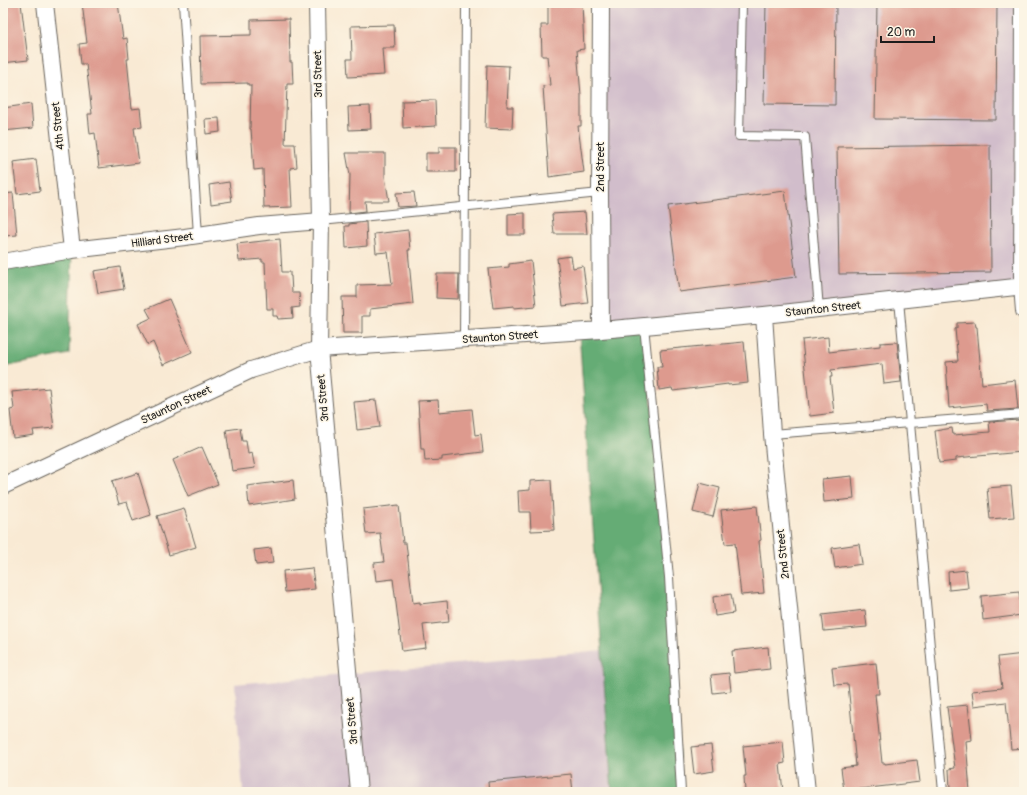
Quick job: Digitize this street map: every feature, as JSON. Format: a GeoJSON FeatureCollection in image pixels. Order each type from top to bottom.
{"type":"FeatureCollection","features":[{"type":"Feature","properties":{"kind":"street","name":"4th Street"},"geometry":{"type":"LineString","coordinates":[[45,3],[72,250]]}},
{"type":"Feature","properties":{"kind":"street","name":"3rd Street"},"geometry":{"type":"LineString","coordinates":[[317,3],[321,221],[319,349],[359,792]]}},
{"type":"Feature","properties":{"kind":"street","name":"2nd Street"},"geometry":{"type":"LineString","coordinates":[[601,3],[601,330]]}},
{"type":"Feature","properties":{"kind":"street"},"geometry":{"type":"LineString","coordinates":[[1023,3],[1024,311]]}},
{"type":"Feature","properties":{"kind":"street","name":"Hilliard Street"},"geometry":{"type":"LineString","coordinates":[[3,262],[72,250],[259,226],[321,221]]}},
{"type":"Feature","properties":{"kind":"street","name":"Staunton Street"},"geometry":{"type":"LineString","coordinates":[[3,486],[251,370],[319,349],[601,330],[764,315],[1023,286]]}},
{"type":"Feature","properties":{"kind":"street","name":"2nd Street"},"geometry":{"type":"LineString","coordinates":[[764,315],[772,434],[807,792]]}},
{"type":"Feature","properties":{"kind":"lane"},"geometry":{"type":"LineString","coordinates":[[183,3],[198,235]]}},
{"type":"Feature","properties":{"kind":"lane"},"geometry":{"type":"LineString","coordinates":[[464,340],[466,3]]}},
{"type":"Feature","properties":{"kind":"lane"},"geometry":{"type":"LineString","coordinates":[[742,3],[739,136],[805,137],[819,309]]}},
{"type":"Feature","properties":{"kind":"lane"},"geometry":{"type":"LineString","coordinates":[[321,221],[600,193]]}},
{"type":"Feature","properties":{"kind":"lane"},"geometry":{"type":"LineString","coordinates":[[899,300],[943,792]]}},
{"type":"Feature","properties":{"kind":"lane"},"geometry":{"type":"LineString","coordinates":[[644,326],[669,577],[682,792]]}},
{"type":"Feature","properties":{"kind":"lane"},"geometry":{"type":"LineString","coordinates":[[772,434],[1024,414]]}},
{"type":"Feature","properties":{"kind":"shaded area"},"geometry":{"type":"Polygon","coordinates":[[[601,3],[1023,3],[1022,286],[601,330],[601,3]]]}},
{"type":"Feature","properties":{"kind":"shaded area"},"geometry":{"type":"Polygon","coordinates":[[[602,651],[612,792],[243,792],[235,684],[602,651]]]}},
{"type":"Feature","properties":{"kind":"green space"},"geometry":{"type":"Polygon","coordinates":[[[72,250],[69,354],[3,367],[3,262],[72,250]]]}},
{"type":"Feature","properties":{"kind":"green space"},"geometry":{"type":"Polygon","coordinates":[[[644,326],[669,577],[681,792],[612,792],[579,332],[644,326]]]}},
{"type":"Feature","properties":{"kind":"building"},"geometry":{"type":"Polygon","coordinates":[[[3,3],[21,3],[28,60],[3,63],[3,3]]]}},
{"type":"Feature","properties":{"kind":"building"},"geometry":{"type":"Polygon","coordinates":[[[82,3],[118,3],[123,39],[127,38],[129,59],[127,59],[132,109],[140,108],[142,127],[134,128],[139,163],[99,168],[95,133],[90,134],[88,114],[92,114],[86,64],[81,64],[79,44],[87,43],[82,3]]]}},
{"type":"Feature","properties":{"kind":"building"},"geometry":{"type":"Polygon","coordinates":[[[548,3],[582,3],[584,49],[577,50],[581,95],[581,126],[578,126],[584,172],[549,177],[543,86],[550,85],[547,56],[542,56],[541,25],[548,25],[548,3]]]}},
{"type":"Feature","properties":{"kind":"building"},"geometry":{"type":"Polygon","coordinates":[[[766,3],[836,3],[835,105],[764,104],[766,3]]]}},
{"type":"Feature","properties":{"kind":"building"},"geometry":{"type":"Polygon","coordinates":[[[877,3],[997,3],[996,120],[875,119],[877,3]]]}},
{"type":"Feature","properties":{"kind":"building"},"geometry":{"type":"Polygon","coordinates":[[[289,19],[290,62],[292,62],[293,84],[287,84],[285,144],[295,144],[297,167],[290,168],[292,207],[264,208],[263,169],[254,170],[250,129],[251,85],[248,85],[248,83],[201,84],[200,36],[251,35],[251,20],[289,19]]]}},
{"type":"Feature","properties":{"kind":"building"},"geometry":{"type":"Polygon","coordinates":[[[394,25],[395,48],[382,48],[384,75],[348,77],[347,59],[352,59],[351,26],[394,25]]]}},
{"type":"Feature","properties":{"kind":"building"},"geometry":{"type":"Polygon","coordinates":[[[487,65],[509,66],[507,107],[513,107],[512,129],[485,128],[487,65]]]}},
{"type":"Feature","properties":{"kind":"building"},"geometry":{"type":"Polygon","coordinates":[[[435,100],[436,126],[403,128],[402,101],[435,100]]]}},
{"type":"Feature","properties":{"kind":"building"},"geometry":{"type":"Polygon","coordinates":[[[31,104],[33,128],[3,131],[3,108],[31,104]]]}},
{"type":"Feature","properties":{"kind":"building"},"geometry":{"type":"Polygon","coordinates":[[[370,106],[371,129],[349,130],[348,107],[370,106]]]}},
{"type":"Feature","properties":{"kind":"building"},"geometry":{"type":"Polygon","coordinates":[[[219,118],[220,132],[206,134],[205,119],[219,118]]]}},
{"type":"Feature","properties":{"kind":"building"},"geometry":{"type":"Polygon","coordinates":[[[990,145],[991,272],[839,274],[837,147],[990,145]]]}},
{"type":"Feature","properties":{"kind":"building"},"geometry":{"type":"Polygon","coordinates":[[[439,147],[456,147],[456,172],[426,172],[426,153],[439,153],[439,147]]]}},
{"type":"Feature","properties":{"kind":"building"},"geometry":{"type":"Polygon","coordinates":[[[346,153],[385,153],[385,177],[389,201],[365,201],[366,211],[349,213],[350,175],[346,153]]]}},
{"type":"Feature","properties":{"kind":"building"},"geometry":{"type":"Polygon","coordinates":[[[36,159],[40,191],[17,194],[13,162],[36,159]]]}},
{"type":"Feature","properties":{"kind":"building"},"geometry":{"type":"Polygon","coordinates":[[[229,182],[232,201],[211,204],[209,185],[229,182]]]}},
{"type":"Feature","properties":{"kind":"building"},"geometry":{"type":"Polygon","coordinates":[[[785,191],[796,277],[679,292],[668,206],[785,191]]]}},
{"type":"Feature","properties":{"kind":"building"},"geometry":{"type":"Polygon","coordinates":[[[414,192],[416,206],[398,207],[396,193],[414,192]]]}},
{"type":"Feature","properties":{"kind":"building"},"geometry":{"type":"Polygon","coordinates":[[[13,193],[17,235],[3,236],[3,194],[13,193]]]}},
{"type":"Feature","properties":{"kind":"building"},"geometry":{"type":"Polygon","coordinates":[[[585,212],[587,234],[554,234],[552,214],[585,212]]]}},
{"type":"Feature","properties":{"kind":"building"},"geometry":{"type":"Polygon","coordinates":[[[525,213],[525,235],[508,235],[508,214],[525,213]]]}},
{"type":"Feature","properties":{"kind":"building"},"geometry":{"type":"Polygon","coordinates":[[[366,222],[367,246],[346,248],[345,226],[349,226],[349,224],[366,222]]]}},
{"type":"Feature","properties":{"kind":"building"},"geometry":{"type":"Polygon","coordinates":[[[408,230],[410,250],[408,250],[413,304],[370,309],[370,316],[362,316],[362,333],[343,333],[342,297],[357,297],[357,285],[392,284],[388,252],[376,253],[374,234],[408,230]]]}},
{"type":"Feature","properties":{"kind":"building"},"geometry":{"type":"Polygon","coordinates":[[[280,239],[282,272],[290,272],[292,293],[299,293],[300,307],[292,308],[293,318],[278,319],[277,316],[273,316],[273,309],[267,309],[265,262],[262,262],[262,259],[239,261],[237,244],[280,239]]]}},
{"type":"Feature","properties":{"kind":"building"},"geometry":{"type":"Polygon","coordinates":[[[571,256],[573,268],[583,266],[588,303],[563,306],[557,258],[571,256]]]}},
{"type":"Feature","properties":{"kind":"building"},"geometry":{"type":"Polygon","coordinates":[[[531,261],[536,306],[493,308],[488,269],[509,267],[509,264],[531,261]]]}},
{"type":"Feature","properties":{"kind":"building"},"geometry":{"type":"Polygon","coordinates":[[[120,267],[124,289],[98,293],[94,271],[120,267]]]}},
{"type":"Feature","properties":{"kind":"building"},"geometry":{"type":"Polygon","coordinates":[[[437,274],[459,274],[458,299],[436,298],[437,274]]]}},
{"type":"Feature","properties":{"kind":"building"},"geometry":{"type":"Polygon","coordinates":[[[169,299],[192,352],[163,365],[153,342],[148,345],[138,324],[151,318],[146,309],[169,299]]]}},
{"type":"Feature","properties":{"kind":"building"},"geometry":{"type":"Polygon","coordinates":[[[975,322],[977,327],[982,384],[1015,380],[1018,409],[987,411],[986,404],[949,408],[946,362],[958,361],[955,329],[957,328],[957,323],[975,322]]]}},
{"type":"Feature","properties":{"kind":"building"},"geometry":{"type":"Polygon","coordinates":[[[828,337],[829,352],[880,346],[880,343],[897,342],[901,382],[884,384],[882,364],[831,370],[832,377],[830,377],[834,413],[810,416],[802,340],[828,337]]]}},
{"type":"Feature","properties":{"kind":"building"},"geometry":{"type":"Polygon","coordinates":[[[744,342],[748,383],[673,391],[672,388],[659,390],[657,367],[662,367],[660,350],[744,342]]]}},
{"type":"Feature","properties":{"kind":"building"},"geometry":{"type":"Polygon","coordinates":[[[49,388],[54,428],[33,430],[34,435],[13,438],[10,410],[14,409],[12,392],[49,388]]]}},
{"type":"Feature","properties":{"kind":"building"},"geometry":{"type":"Polygon","coordinates":[[[376,400],[380,427],[357,430],[354,402],[376,400]]]}},
{"type":"Feature","properties":{"kind":"building"},"geometry":{"type":"Polygon","coordinates":[[[438,400],[439,412],[472,409],[475,435],[481,434],[483,452],[442,457],[442,460],[425,461],[424,449],[421,449],[418,401],[438,400]]]}},
{"type":"Feature","properties":{"kind":"building"},"geometry":{"type":"Polygon","coordinates":[[[1019,420],[1022,452],[956,458],[956,461],[939,463],[935,431],[952,428],[953,435],[990,432],[989,422],[1019,420]]]}},
{"type":"Feature","properties":{"kind":"building"},"geometry":{"type":"Polygon","coordinates":[[[240,428],[242,441],[246,441],[248,454],[252,453],[255,468],[232,471],[226,430],[240,428]]]}},
{"type":"Feature","properties":{"kind":"building"},"geometry":{"type":"Polygon","coordinates":[[[202,447],[218,484],[188,496],[173,460],[202,447]]]}},
{"type":"Feature","properties":{"kind":"building"},"geometry":{"type":"Polygon","coordinates":[[[138,473],[151,515],[133,521],[127,502],[119,504],[112,481],[138,473]]]}},
{"type":"Feature","properties":{"kind":"building"},"geometry":{"type":"Polygon","coordinates":[[[852,476],[854,499],[824,502],[822,479],[852,476]]]}},
{"type":"Feature","properties":{"kind":"building"},"geometry":{"type":"Polygon","coordinates":[[[293,480],[295,499],[249,506],[247,486],[293,480]]]}},
{"type":"Feature","properties":{"kind":"building"},"geometry":{"type":"Polygon","coordinates":[[[551,480],[554,530],[531,531],[530,512],[519,512],[518,491],[530,490],[530,481],[551,480]]]}},
{"type":"Feature","properties":{"kind":"building"},"geometry":{"type":"Polygon","coordinates":[[[700,483],[720,488],[713,517],[693,512],[700,483]]]}},
{"type":"Feature","properties":{"kind":"building"},"geometry":{"type":"Polygon","coordinates":[[[1011,486],[1014,517],[990,519],[987,488],[1011,486]]]}},
{"type":"Feature","properties":{"kind":"building"},"geometry":{"type":"Polygon","coordinates":[[[399,505],[403,543],[406,543],[413,603],[420,602],[420,604],[447,601],[449,622],[423,625],[426,648],[402,651],[393,579],[376,581],[374,563],[384,562],[380,533],[366,534],[363,509],[399,505]]]}},
{"type":"Feature","properties":{"kind":"building"},"geometry":{"type":"Polygon","coordinates":[[[757,506],[761,540],[759,541],[764,593],[741,595],[735,543],[725,544],[721,510],[757,506]]]}},
{"type":"Feature","properties":{"kind":"building"},"geometry":{"type":"Polygon","coordinates":[[[184,508],[196,547],[169,555],[157,516],[184,508]]]}},
{"type":"Feature","properties":{"kind":"building"},"geometry":{"type":"Polygon","coordinates":[[[859,544],[862,564],[835,568],[832,548],[859,544]]]}},
{"type":"Feature","properties":{"kind":"building"},"geometry":{"type":"Polygon","coordinates":[[[271,548],[273,563],[256,565],[254,550],[271,548]]]}},
{"type":"Feature","properties":{"kind":"building"},"geometry":{"type":"Polygon","coordinates":[[[312,568],[315,589],[285,592],[283,571],[312,568]]]}},
{"type":"Feature","properties":{"kind":"building"},"geometry":{"type":"Polygon","coordinates":[[[966,570],[968,588],[949,590],[948,572],[966,570]]]}},
{"type":"Feature","properties":{"kind":"building"},"geometry":{"type":"Polygon","coordinates":[[[1019,592],[1022,615],[983,620],[981,596],[1019,592]]]}},
{"type":"Feature","properties":{"kind":"building"},"geometry":{"type":"Polygon","coordinates":[[[731,594],[734,613],[715,616],[713,597],[731,594]]]}},
{"type":"Feature","properties":{"kind":"building"},"geometry":{"type":"Polygon","coordinates":[[[865,610],[867,627],[824,631],[822,615],[865,610]]]}},
{"type":"Feature","properties":{"kind":"building"},"geometry":{"type":"Polygon","coordinates":[[[768,647],[770,669],[734,673],[732,651],[768,647]]]}},
{"type":"Feature","properties":{"kind":"building"},"geometry":{"type":"Polygon","coordinates":[[[1024,654],[1024,748],[1011,749],[1006,702],[974,706],[972,691],[1002,688],[998,657],[1024,654]]]}},
{"type":"Feature","properties":{"kind":"building"},"geometry":{"type":"Polygon","coordinates":[[[876,663],[879,694],[875,694],[882,763],[885,764],[917,760],[920,782],[844,791],[841,768],[856,766],[848,684],[834,685],[832,668],[876,663]]]}},
{"type":"Feature","properties":{"kind":"building"},"geometry":{"type":"Polygon","coordinates":[[[729,673],[731,691],[713,693],[711,675],[729,673]]]}},
{"type":"Feature","properties":{"kind":"building"},"geometry":{"type":"Polygon","coordinates":[[[968,705],[972,740],[966,741],[970,792],[957,792],[957,789],[950,790],[949,769],[955,768],[947,707],[968,705]]]}},
{"type":"Feature","properties":{"kind":"building"},"geometry":{"type":"Polygon","coordinates":[[[783,742],[785,763],[780,764],[783,792],[745,792],[744,776],[746,776],[743,746],[783,742]]]}},
{"type":"Feature","properties":{"kind":"building"},"geometry":{"type":"Polygon","coordinates":[[[711,745],[714,771],[694,774],[691,747],[711,745]]]}},
{"type":"Feature","properties":{"kind":"building"},"geometry":{"type":"Polygon","coordinates":[[[571,774],[573,792],[489,792],[488,782],[571,774]]]}}]}
